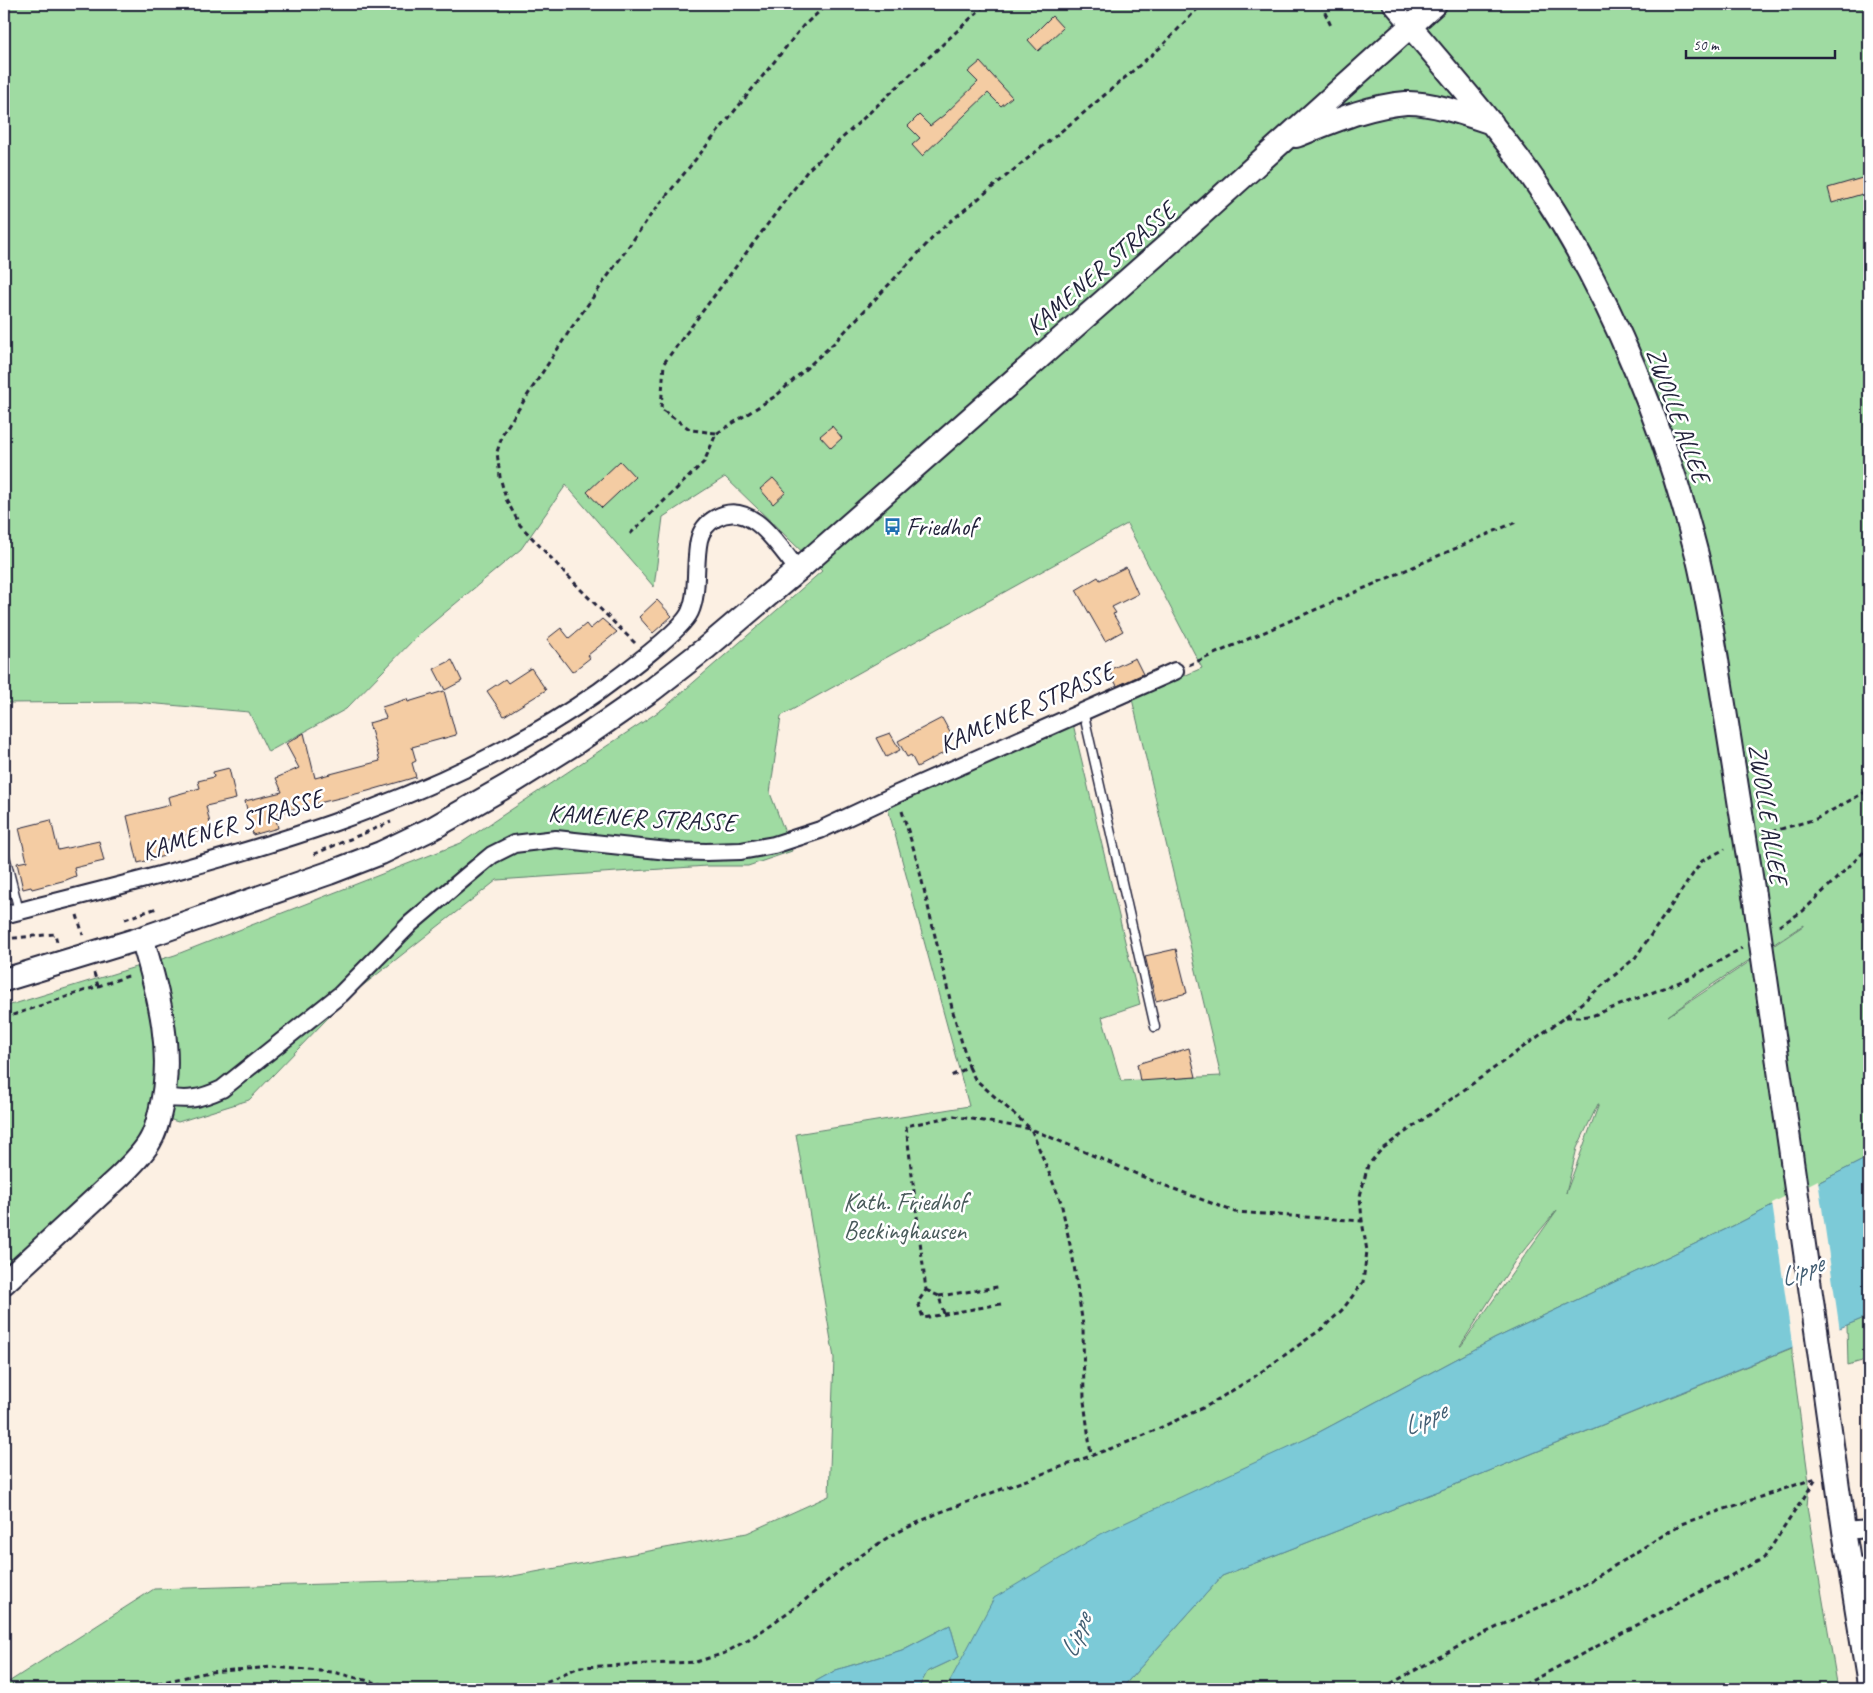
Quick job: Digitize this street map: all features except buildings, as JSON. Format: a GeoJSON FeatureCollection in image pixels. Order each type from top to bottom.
{"type":"FeatureCollection","features":[{"type":"Feature","properties":{"kind":"main road","name":"KAMENER STRASSE"},"geometry":{"type":"LineString","coordinates":[[4,980],[142,938],[381,853],[433,828],[566,750],[652,690],[706,648],[798,570],[1285,140],[1435,4]]}},
{"type":"Feature","properties":{"kind":"main road","name":"ZWOLLE ALLEE"},"geometry":{"type":"LineString","coordinates":[[1410,26],[1492,123],[1544,195],[1574,244],[1634,366],[1671,466],[1697,556],[1713,636],[1754,895],[1828,1420],[1826,1475],[1844,1531],[1860,1567],[1869,1685]]}},
{"type":"Feature","properties":{"kind":"main road"},"geometry":{"type":"LineString","coordinates":[[1285,140],[1363,111],[1408,103],[1448,109],[1492,123]]}},
{"type":"Feature","properties":{"kind":"main road"},"geometry":{"type":"LineString","coordinates":[[4,1283],[120,1176],[150,1141],[164,1097],[166,1048],[160,1006],[142,938]]}},
{"type":"Feature","properties":{"kind":"street"},"geometry":{"type":"LineString","coordinates":[[1391,4],[1410,26]]}},
{"type":"Feature","properties":{"kind":"street","name":"KAMENER STRASSE"},"geometry":{"type":"LineString","coordinates":[[11,913],[153,877],[354,815],[474,766],[520,741],[599,691],[646,654],[689,615],[694,600],[699,537],[708,522],[723,514],[740,514],[756,522],[798,570]]}},
{"type":"Feature","properties":{"kind":"street","name":"KAMENER STRASSE"},"geometry":{"type":"LineString","coordinates":[[164,1097],[183,1100],[202,1098],[222,1089],[341,994],[412,923],[475,869],[492,855],[514,844],[556,838],[668,851],[741,850],[774,844],[820,830],[1175,671]]}},
{"type":"Feature","properties":{"kind":"street"},"geometry":{"type":"LineString","coordinates":[[1844,1531],[1869,1529]]}},
{"type":"Feature","properties":{"kind":"lane"},"geometry":{"type":"LineString","coordinates":[[1083,711],[1155,1027]]}},
{"type":"Feature","properties":{"kind":"lane"},"geometry":{"type":"LineString","coordinates":[[4,852],[11,913]]}},
{"type":"Feature","properties":{"kind":"path"},"geometry":{"type":"LineString","coordinates":[[646,654],[584,594],[520,525],[506,499],[500,477],[497,452],[503,433],[570,330],[650,216],[804,26],[828,4]]}},
{"type":"Feature","properties":{"kind":"path"},"geometry":{"type":"LineString","coordinates":[[716,434],[691,430],[661,409],[664,363],[808,170],[986,4]]}},
{"type":"Feature","properties":{"kind":"path"},"geometry":{"type":"LineString","coordinates":[[630,534],[704,462],[716,434],[784,389],[834,344],[941,229],[1147,59],[1202,4]]}},
{"type":"Feature","properties":{"kind":"path"},"geometry":{"type":"LineString","coordinates":[[1321,4],[1331,26]]}},
{"type":"Feature","properties":{"kind":"path"},"geometry":{"type":"LineString","coordinates":[[1175,671],[1518,521]]}},
{"type":"Feature","properties":{"kind":"path"},"geometry":{"type":"LineString","coordinates":[[530,1689],[579,1667],[696,1662],[725,1653],[759,1633],[805,1600],[844,1567],[890,1536],[938,1513],[1136,1439],[1207,1406],[1251,1379],[1323,1328],[1343,1309],[1363,1282],[1367,1251],[1360,1196],[1368,1165],[1382,1149],[1565,1017],[1635,958],[1702,861],[1745,839],[1816,818],[1869,790]]}},
{"type":"Feature","properties":{"kind":"path"},"geometry":{"type":"LineString","coordinates":[[897,794],[918,860],[952,1012],[969,1067],[975,1078],[1031,1129],[1061,1202],[1074,1259],[1084,1325],[1084,1401],[1091,1455]]}},
{"type":"Feature","properties":{"kind":"path"},"geometry":{"type":"LineString","coordinates":[[1773,930],[1803,911],[1869,847]]}},
{"type":"Feature","properties":{"kind":"path"},"geometry":{"type":"LineString","coordinates":[[4,940],[55,934],[57,943]]}},
{"type":"Feature","properties":{"kind":"path"},"geometry":{"type":"LineString","coordinates":[[1565,1017],[1594,1015],[1690,978],[1743,948]]}},
{"type":"Feature","properties":{"kind":"path"},"geometry":{"type":"LineString","coordinates":[[4,1018],[151,968]]}},
{"type":"Feature","properties":{"kind":"path"},"geometry":{"type":"LineString","coordinates":[[949,1076],[969,1067]]}},
{"type":"Feature","properties":{"kind":"path"},"geometry":{"type":"LineString","coordinates":[[1001,1304],[923,1318],[918,1302],[926,1290],[906,1126],[954,1116],[1031,1129],[1153,1181],[1235,1212],[1362,1221]]}},
{"type":"Feature","properties":{"kind":"path"},"geometry":{"type":"LineString","coordinates":[[926,1290],[938,1296],[998,1287]]}},
{"type":"Feature","properties":{"kind":"path"},"geometry":{"type":"LineString","coordinates":[[938,1296],[944,1314]]}},
{"type":"Feature","properties":{"kind":"path"},"geometry":{"type":"LineString","coordinates":[[1383,1689],[1474,1638],[1576,1590],[1681,1524],[1826,1475]]}},
{"type":"Feature","properties":{"kind":"path"},"geometry":{"type":"LineString","coordinates":[[1516,1689],[1764,1558],[1826,1475]]}},
{"type":"Feature","properties":{"kind":"path"},"geometry":{"type":"LineString","coordinates":[[131,1689],[209,1672],[274,1667],[333,1672],[400,1689]]}},
{"type":"Feature","properties":{"kind":"green space","name":"Kath. Friedhof Beckinghausen"},"geometry":{"type":"Polygon","coordinates":[[[4,4],[1869,4],[1869,1157],[1737,1224],[1494,1339],[1310,1437],[950,1681],[952,1689],[918,1689],[927,1672],[959,1657],[950,1625],[902,1650],[836,1670],[802,1689],[4,1689],[4,1685],[154,1589],[497,1579],[747,1533],[829,1496],[834,1358],[796,1134],[969,1106],[887,805],[1073,724],[1140,1004],[1102,1017],[1121,1081],[1221,1076],[1132,699],[1202,668],[1127,524],[781,716],[770,793],[792,851],[748,866],[707,866],[497,880],[347,998],[249,1100],[178,1122],[159,1116],[150,1141],[4,1286],[4,1007],[175,955],[461,843],[664,708],[822,571],[725,477],[663,517],[654,587],[566,485],[521,549],[418,635],[346,709],[268,752],[249,712],[135,702],[4,703],[4,4]],[[1803,926],[1701,992],[1668,1016],[1803,926]],[[1598,1104],[1577,1148],[1566,1193],[1599,1104],[1598,1104]],[[1557,1210],[1515,1261],[1460,1346],[1557,1210]]]}},
{"type":"Feature","properties":{"kind":"green space"},"geometry":{"type":"Polygon","coordinates":[[[1869,1316],[1869,1359],[1848,1365],[1847,1325],[1869,1316]]]}},
{"type":"Feature","properties":{"kind":"green space"},"geometry":{"type":"Polygon","coordinates":[[[1792,1348],[1809,1482],[1807,1507],[1838,1689],[1121,1689],[1222,1576],[1472,1478],[1792,1348]]]}},
{"type":"Feature","properties":{"kind":"water","name":"Lippe"},"geometry":{"type":"Polygon","coordinates":[[[1869,1157],[1869,1316],[1472,1478],[1222,1576],[1121,1689],[952,1689],[950,1681],[994,1598],[1101,1534],[1310,1437],[1494,1339],[1737,1224],[1869,1157]]]}},
{"type":"Feature","properties":{"kind":"water"},"geometry":{"type":"Polygon","coordinates":[[[950,1625],[959,1657],[927,1672],[918,1689],[802,1689],[836,1670],[902,1650],[950,1625]]]}},
{"type":"Feature","properties":{"kind":"pier"},"geometry":{"type":"Polygon","coordinates":[[[1818,1180],[1840,1331],[1793,1350],[1772,1203],[1818,1180]]]}},
{"type":"Feature","properties":{"kind":"place","name":"Friedhof"},"geometry":{"type":"Point","coordinates":[892,526]}}]}
